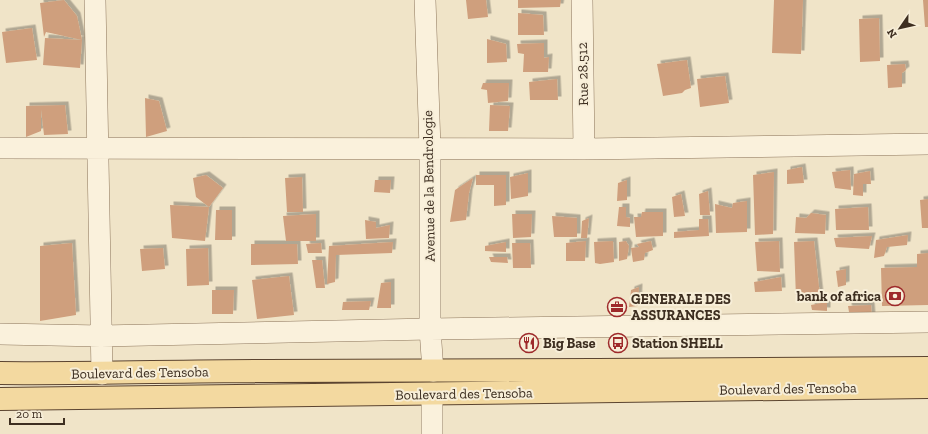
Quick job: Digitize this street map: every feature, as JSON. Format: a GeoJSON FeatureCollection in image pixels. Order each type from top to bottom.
{"type":"FeatureCollection","features":[{"type":"Feature","properties":{"kind":"main road","name":"Boulevard des Tensoba"},"geometry":{"type":"LineString","coordinates":[[0,373],[102,374],[263,371],[928,368]]}},
{"type":"Feature","properties":{"kind":"main road","name":"Boulevard des Tensoba"},"geometry":{"type":"LineString","coordinates":[[0,399],[928,387]]}},
{"type":"Feature","properties":{"kind":"street"},"geometry":{"type":"LineString","coordinates":[[94,0],[102,374]]}},
{"type":"Feature","properties":{"kind":"street","name":"Avenue de la Bendrologie"},"geometry":{"type":"LineString","coordinates":[[425,0],[430,148],[430,329],[433,371]]}},
{"type":"Feature","properties":{"kind":"street","name":"Rue 28.512"},"geometry":{"type":"LineString","coordinates":[[582,0],[584,149]]}},
{"type":"Feature","properties":{"kind":"street"},"geometry":{"type":"LineString","coordinates":[[0,148],[584,149],[928,144]]}},
{"type":"Feature","properties":{"kind":"street"},"geometry":{"type":"LineString","coordinates":[[0,334],[101,336],[430,329],[928,322]]}},
{"type":"Feature","properties":{"kind":"street"},"geometry":{"type":"LineString","coordinates":[[432,394],[432,434]]}},
{"type":"Feature","properties":{"kind":"building"},"geometry":{"type":"Polygon","coordinates":[[[64,0],[77,16],[82,40],[46,32],[44,37],[40,3],[64,0]]]}},
{"type":"Feature","properties":{"kind":"building"},"geometry":{"type":"Polygon","coordinates":[[[466,0],[486,0],[488,17],[468,19],[466,0]]]}},
{"type":"Feature","properties":{"kind":"building"},"geometry":{"type":"Polygon","coordinates":[[[518,0],[561,0],[560,7],[518,8],[518,0]]]}},
{"type":"Feature","properties":{"kind":"building"},"geometry":{"type":"Polygon","coordinates":[[[774,0],[803,0],[801,54],[772,53],[774,0]]]}},
{"type":"Feature","properties":{"kind":"building"},"geometry":{"type":"Polygon","coordinates":[[[923,0],[928,0],[928,27],[925,27],[923,0]]]}},
{"type":"Feature","properties":{"kind":"building"},"geometry":{"type":"Polygon","coordinates":[[[518,13],[543,15],[544,35],[518,35],[518,13]]]}},
{"type":"Feature","properties":{"kind":"building"},"geometry":{"type":"Polygon","coordinates":[[[879,18],[880,61],[860,62],[859,19],[879,18]]]}},
{"type":"Feature","properties":{"kind":"building"},"geometry":{"type":"Polygon","coordinates":[[[32,28],[37,60],[6,63],[2,32],[32,28]]]}},
{"type":"Feature","properties":{"kind":"building"},"geometry":{"type":"Polygon","coordinates":[[[45,38],[82,40],[80,68],[43,65],[45,38]]]}},
{"type":"Feature","properties":{"kind":"building"},"geometry":{"type":"Polygon","coordinates":[[[487,39],[506,44],[507,62],[487,63],[487,39]]]}},
{"type":"Feature","properties":{"kind":"building"},"geometry":{"type":"Polygon","coordinates":[[[544,43],[544,58],[549,57],[548,72],[523,72],[524,54],[518,53],[517,44],[544,43]]]}},
{"type":"Feature","properties":{"kind":"building"},"geometry":{"type":"Polygon","coordinates":[[[687,60],[691,88],[682,93],[663,96],[657,64],[687,60]]]}},
{"type":"Feature","properties":{"kind":"building"},"geometry":{"type":"Polygon","coordinates":[[[905,64],[906,70],[902,73],[902,87],[888,88],[887,65],[905,64]]]}},
{"type":"Feature","properties":{"kind":"building"},"geometry":{"type":"Polygon","coordinates":[[[725,76],[729,103],[700,107],[697,79],[725,76]]]}},
{"type":"Feature","properties":{"kind":"building"},"geometry":{"type":"Polygon","coordinates":[[[557,79],[558,100],[530,100],[529,82],[557,79]]]}},
{"type":"Feature","properties":{"kind":"building"},"geometry":{"type":"Polygon","coordinates":[[[483,83],[509,83],[508,101],[488,103],[487,90],[481,89],[483,83]]]}},
{"type":"Feature","properties":{"kind":"building"},"geometry":{"type":"Polygon","coordinates":[[[145,98],[159,101],[167,131],[146,137],[145,98]]]}},
{"type":"Feature","properties":{"kind":"building"},"geometry":{"type":"Polygon","coordinates":[[[65,105],[68,134],[44,135],[41,109],[41,131],[26,137],[26,106],[65,105]]]}},
{"type":"Feature","properties":{"kind":"building"},"geometry":{"type":"Polygon","coordinates":[[[490,105],[510,106],[508,131],[489,131],[490,105]]]}},
{"type":"Feature","properties":{"kind":"building"},"geometry":{"type":"Polygon","coordinates":[[[802,167],[804,183],[787,184],[787,170],[802,167]]]}},
{"type":"Feature","properties":{"kind":"building"},"geometry":{"type":"Polygon","coordinates":[[[850,170],[851,190],[835,188],[832,172],[850,170]]]}},
{"type":"Feature","properties":{"kind":"building"},"geometry":{"type":"Polygon","coordinates":[[[870,171],[871,184],[863,184],[863,196],[853,195],[854,174],[870,171]]]}},
{"type":"Feature","properties":{"kind":"building"},"geometry":{"type":"Polygon","coordinates":[[[774,172],[773,234],[755,235],[753,175],[774,172]]]}},
{"type":"Feature","properties":{"kind":"building"},"geometry":{"type":"Polygon","coordinates":[[[528,173],[528,196],[511,199],[510,177],[528,173]]]}},
{"type":"Feature","properties":{"kind":"building"},"geometry":{"type":"Polygon","coordinates":[[[206,175],[223,188],[209,207],[196,197],[193,178],[206,175]]]}},
{"type":"Feature","properties":{"kind":"building"},"geometry":{"type":"Polygon","coordinates":[[[476,175],[506,175],[506,205],[494,206],[494,185],[476,185],[476,175]]]}},
{"type":"Feature","properties":{"kind":"building"},"geometry":{"type":"Polygon","coordinates":[[[302,177],[303,212],[287,212],[285,178],[302,177]]]}},
{"type":"Feature","properties":{"kind":"building"},"geometry":{"type":"Polygon","coordinates":[[[473,178],[469,193],[466,220],[450,222],[455,190],[473,178]]]}},
{"type":"Feature","properties":{"kind":"building"},"geometry":{"type":"Polygon","coordinates":[[[375,180],[391,180],[390,193],[374,192],[375,180]]]}},
{"type":"Feature","properties":{"kind":"building"},"geometry":{"type":"Polygon","coordinates":[[[627,180],[627,200],[617,201],[618,183],[627,180]]]}},
{"type":"Feature","properties":{"kind":"building"},"geometry":{"type":"Polygon","coordinates":[[[708,191],[710,215],[700,215],[699,194],[708,191]]]}},
{"type":"Feature","properties":{"kind":"building"},"geometry":{"type":"Polygon","coordinates":[[[681,194],[685,216],[674,217],[672,197],[681,194]]]}},
{"type":"Feature","properties":{"kind":"building"},"geometry":{"type":"Polygon","coordinates":[[[928,199],[928,228],[922,228],[920,200],[928,199]]]}},
{"type":"Feature","properties":{"kind":"building"},"geometry":{"type":"Polygon","coordinates":[[[747,201],[747,232],[716,233],[715,204],[732,208],[733,203],[747,201]]]}},
{"type":"Feature","properties":{"kind":"building"},"geometry":{"type":"Polygon","coordinates":[[[170,205],[209,207],[205,241],[172,238],[170,205]]]}},
{"type":"Feature","properties":{"kind":"building"},"geometry":{"type":"Polygon","coordinates":[[[619,207],[626,207],[626,217],[630,218],[630,227],[617,226],[619,207]]]}},
{"type":"Feature","properties":{"kind":"building"},"geometry":{"type":"Polygon","coordinates":[[[868,207],[869,230],[836,230],[835,209],[868,207]]]}},
{"type":"Feature","properties":{"kind":"building"},"geometry":{"type":"Polygon","coordinates":[[[216,210],[232,210],[232,240],[215,240],[216,210]]]}},
{"type":"Feature","properties":{"kind":"building"},"geometry":{"type":"Polygon","coordinates":[[[642,212],[663,212],[663,236],[636,237],[634,217],[641,217],[642,212]]]}},
{"type":"Feature","properties":{"kind":"building"},"geometry":{"type":"Polygon","coordinates":[[[811,213],[826,215],[825,234],[795,233],[796,217],[806,218],[811,213]]]}},
{"type":"Feature","properties":{"kind":"building"},"geometry":{"type":"Polygon","coordinates":[[[316,214],[316,241],[286,241],[283,216],[316,214]]]}},
{"type":"Feature","properties":{"kind":"building"},"geometry":{"type":"Polygon","coordinates":[[[512,214],[532,214],[531,237],[513,238],[512,214]]]}},
{"type":"Feature","properties":{"kind":"building"},"geometry":{"type":"Polygon","coordinates":[[[552,216],[577,218],[577,237],[554,237],[552,216]]]}},
{"type":"Feature","properties":{"kind":"building"},"geometry":{"type":"Polygon","coordinates":[[[589,218],[587,238],[581,238],[582,221],[589,218]]]}},
{"type":"Feature","properties":{"kind":"building"},"geometry":{"type":"Polygon","coordinates":[[[699,219],[708,219],[709,236],[674,238],[674,232],[699,230],[699,219]]]}},
{"type":"Feature","properties":{"kind":"building"},"geometry":{"type":"Polygon","coordinates":[[[365,220],[376,222],[376,228],[390,225],[389,238],[366,239],[365,220]]]}},
{"type":"Feature","properties":{"kind":"building"},"geometry":{"type":"Polygon","coordinates":[[[908,235],[907,245],[887,247],[884,256],[874,258],[876,240],[908,235]]]}},
{"type":"Feature","properties":{"kind":"building"},"geometry":{"type":"Polygon","coordinates":[[[872,236],[869,249],[836,247],[834,238],[872,236]]]}},
{"type":"Feature","properties":{"kind":"building"},"geometry":{"type":"Polygon","coordinates":[[[586,241],[585,261],[566,261],[566,243],[586,241]]]}},
{"type":"Feature","properties":{"kind":"building"},"geometry":{"type":"Polygon","coordinates":[[[613,241],[614,262],[600,264],[595,263],[594,242],[613,241]]]}},
{"type":"Feature","properties":{"kind":"building"},"geometry":{"type":"Polygon","coordinates":[[[626,241],[629,246],[627,259],[619,261],[619,242],[626,241]]]}},
{"type":"Feature","properties":{"kind":"building"},"geometry":{"type":"Polygon","coordinates":[[[651,241],[653,250],[645,253],[644,260],[633,262],[631,248],[639,247],[637,244],[651,241]]]}},
{"type":"Feature","properties":{"kind":"building"},"geometry":{"type":"Polygon","coordinates":[[[779,241],[780,272],[757,271],[755,242],[779,241]]]}},
{"type":"Feature","properties":{"kind":"building"},"geometry":{"type":"Polygon","coordinates":[[[814,241],[820,296],[796,298],[794,242],[814,241]]]}},
{"type":"Feature","properties":{"kind":"building"},"geometry":{"type":"Polygon","coordinates":[[[393,242],[392,253],[336,255],[335,282],[327,284],[329,246],[393,242]]]}},
{"type":"Feature","properties":{"kind":"building"},"geometry":{"type":"Polygon","coordinates":[[[506,242],[506,252],[485,251],[485,246],[506,242]]]}},
{"type":"Feature","properties":{"kind":"building"},"geometry":{"type":"Polygon","coordinates":[[[72,243],[76,315],[40,321],[40,246],[72,243]]]}},
{"type":"Feature","properties":{"kind":"building"},"geometry":{"type":"Polygon","coordinates":[[[321,243],[322,253],[308,253],[306,244],[321,243]]]}},
{"type":"Feature","properties":{"kind":"building"},"geometry":{"type":"Polygon","coordinates":[[[512,243],[530,243],[531,268],[513,268],[512,243]]]}},
{"type":"Feature","properties":{"kind":"building"},"geometry":{"type":"Polygon","coordinates":[[[251,244],[297,244],[298,264],[251,265],[251,244]]]}},
{"type":"Feature","properties":{"kind":"building"},"geometry":{"type":"Polygon","coordinates":[[[163,248],[165,269],[142,271],[140,249],[163,248]]]}},
{"type":"Feature","properties":{"kind":"building"},"geometry":{"type":"Polygon","coordinates":[[[208,248],[209,285],[187,286],[186,249],[208,248]]]}},
{"type":"Feature","properties":{"kind":"building"},"geometry":{"type":"Polygon","coordinates":[[[928,253],[928,305],[882,306],[881,268],[917,267],[917,254],[928,253]]]}},
{"type":"Feature","properties":{"kind":"building"},"geometry":{"type":"Polygon","coordinates":[[[489,257],[507,257],[508,263],[491,262],[489,257]]]}},
{"type":"Feature","properties":{"kind":"building"},"geometry":{"type":"Polygon","coordinates":[[[312,260],[322,260],[325,288],[316,288],[312,260]]]}},
{"type":"Feature","properties":{"kind":"building"},"geometry":{"type":"Polygon","coordinates":[[[846,269],[846,285],[838,287],[836,271],[846,269]]]}},
{"type":"Feature","properties":{"kind":"building"},"geometry":{"type":"Polygon","coordinates":[[[289,276],[294,315],[257,319],[252,280],[289,276]]]}},
{"type":"Feature","properties":{"kind":"building"},"geometry":{"type":"Polygon","coordinates":[[[781,277],[782,291],[755,292],[754,282],[781,277]]]}},
{"type":"Feature","properties":{"kind":"building"},"geometry":{"type":"Polygon","coordinates":[[[391,282],[391,308],[377,308],[381,283],[391,282]]]}},
{"type":"Feature","properties":{"kind":"building"},"geometry":{"type":"Polygon","coordinates":[[[639,287],[638,306],[629,307],[631,290],[639,287]]]}},
{"type":"Feature","properties":{"kind":"building"},"geometry":{"type":"Polygon","coordinates":[[[212,290],[234,290],[233,314],[212,314],[212,290]]]}},
{"type":"Feature","properties":{"kind":"building"},"geometry":{"type":"Polygon","coordinates":[[[371,301],[369,310],[342,310],[343,302],[371,301]]]}},
{"type":"Feature","properties":{"kind":"building"},"geometry":{"type":"Polygon","coordinates":[[[827,302],[827,311],[812,310],[811,305],[827,302]]]}},
{"type":"Feature","properties":{"kind":"building"},"geometry":{"type":"Polygon","coordinates":[[[871,305],[872,318],[850,318],[848,306],[871,305]]]}},
{"type":"Feature","properties":{"kind":"place","name":"bank of africa"},"geometry":{"type":"Point","coordinates":[895,296]}},
{"type":"Feature","properties":{"kind":"place","name":"GENERALE DES ASSURANCES"},"geometry":{"type":"Point","coordinates":[617,307]}},
{"type":"Feature","properties":{"kind":"place","name":"Big Base"},"geometry":{"type":"Point","coordinates":[529,343]}},
{"type":"Feature","properties":{"kind":"place","name":"Station SHELL"},"geometry":{"type":"Point","coordinates":[618,343]}}]}
